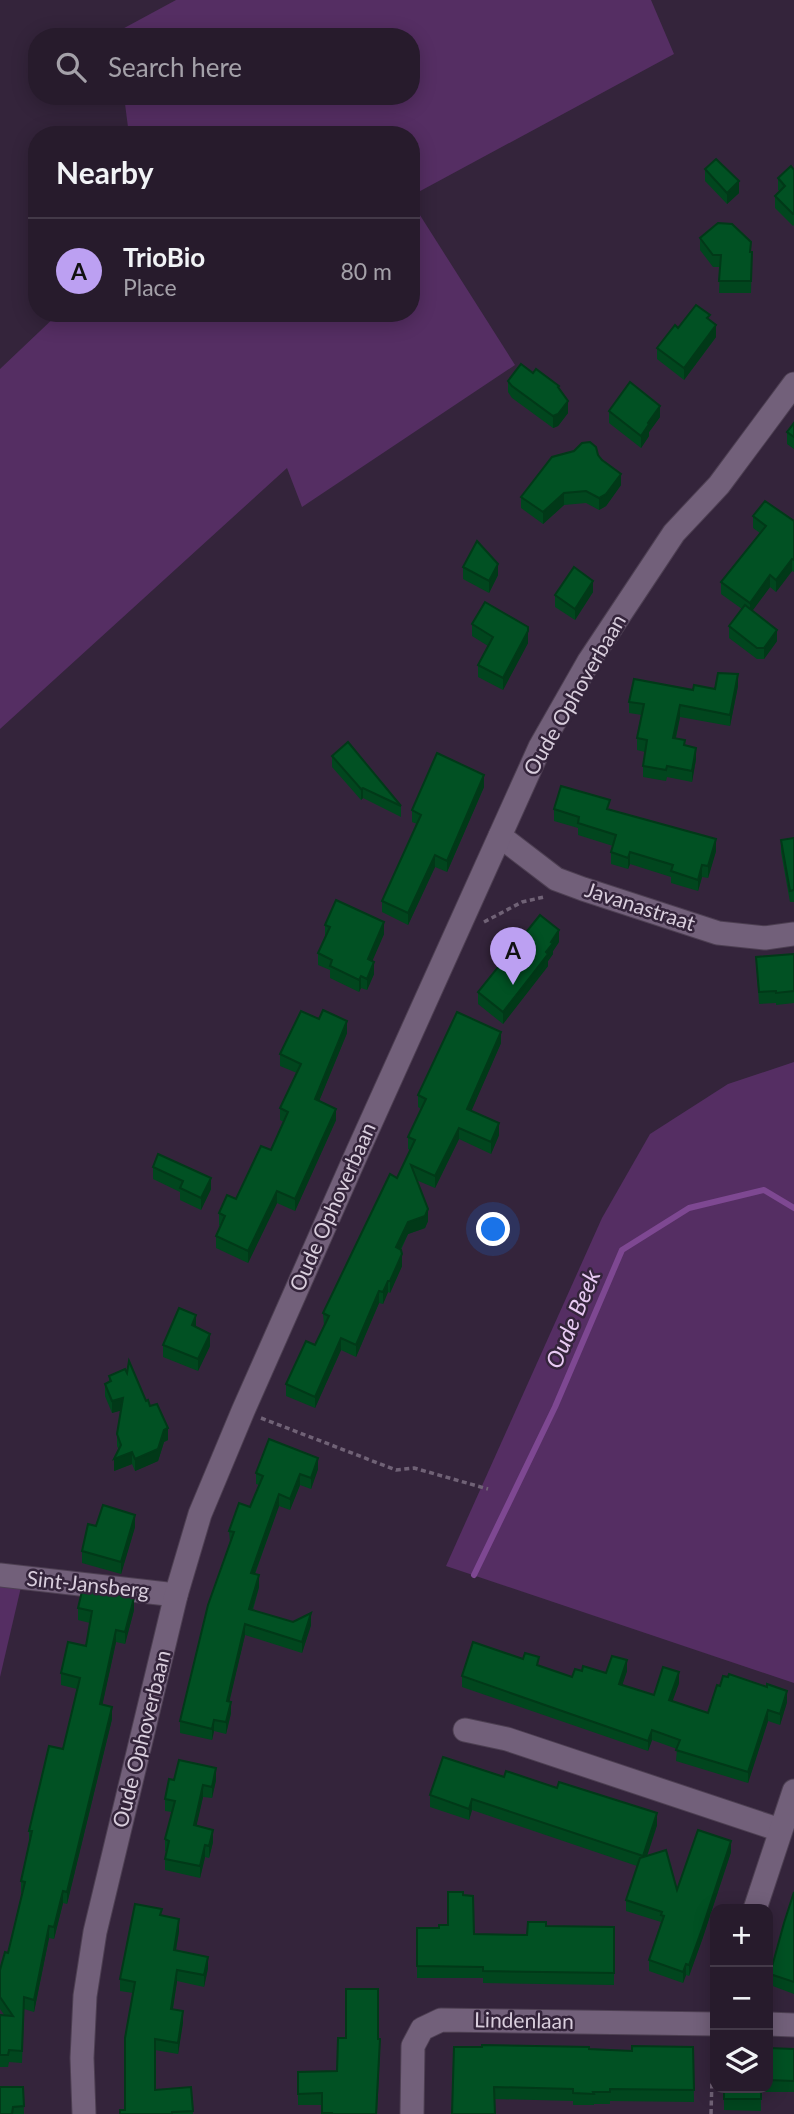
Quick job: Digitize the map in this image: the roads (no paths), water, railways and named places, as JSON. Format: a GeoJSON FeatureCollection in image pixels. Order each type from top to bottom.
{"type":"FeatureCollection","features":[{"type":"Feature","properties":{"kind":"street","name":"Oude Ophoverbaan"},"geometry":{"type":"LineString","coordinates":[[84,2114],[84,2009],[95,1932],[176,1595],[200,1514],[243,1411],[540,747],[589,661],[674,533],[719,485],[794,384]]}},
{"type":"Feature","properties":{"kind":"street","name":"Javanastraat"},"geometry":{"type":"LineString","coordinates":[[500,836],[556,878],[583,889],[718,933],[765,937],[794,934]]}},
{"type":"Feature","properties":{"kind":"street","name":"Sint-Jansberg"},"geometry":{"type":"LineString","coordinates":[[0,1575],[176,1595]]}},
{"type":"Feature","properties":{"kind":"street"},"geometry":{"type":"LineString","coordinates":[[465,1730],[507,1739],[780,1830]]}},
{"type":"Feature","properties":{"kind":"street"},"geometry":{"type":"LineString","coordinates":[[757,1904],[794,1791]]}},
{"type":"Feature","properties":{"kind":"street","name":"Lindenlaan"},"geometry":{"type":"LineString","coordinates":[[412,2114],[413,2046],[422,2029],[441,2020],[710,2028]]}},
{"type":"Feature","properties":{"kind":"street"},"geometry":{"type":"LineString","coordinates":[[773,2024],[794,2025]]}},
{"type":"Feature","properties":{"kind":"waterway","name":"Oude Beek"},"geometry":{"type":"LineString","coordinates":[[474,1575],[555,1407],[622,1250],[689,1208],[764,1190],[794,1208]]}},
{"type":"Feature","properties":{"kind":"place","name":"TrioBio"},"geometry":{"type":"Point","coordinates":[513,985]}}]}
